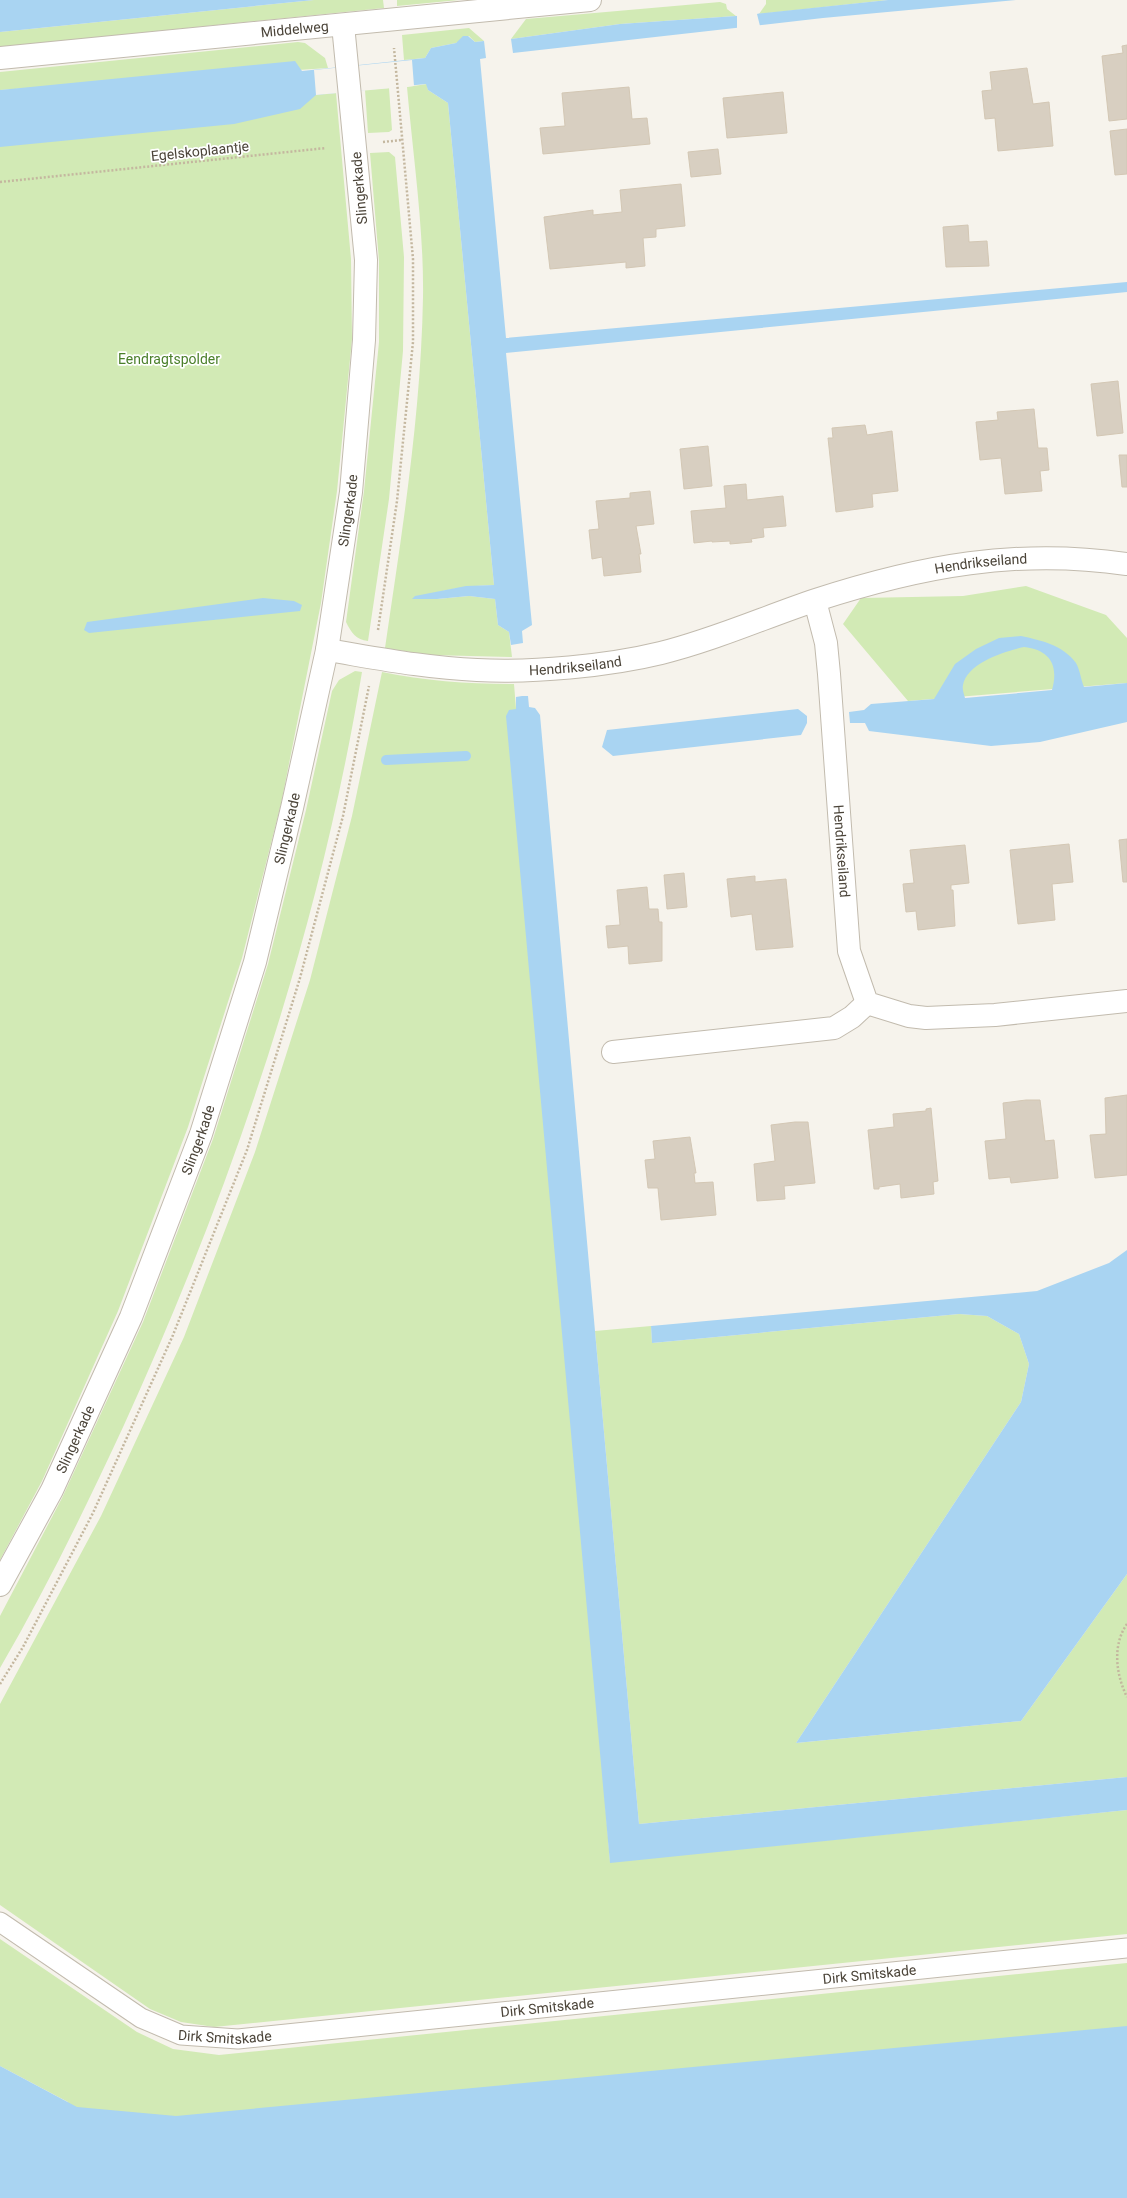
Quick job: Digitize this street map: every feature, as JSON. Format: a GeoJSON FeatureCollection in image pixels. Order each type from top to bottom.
{"type":"FeatureCollection","features":[{"type":"Feature","properties":{"kind":"street","name":"Middelweg"},"geometry":{"type":"LineString","coordinates":[[0,58],[590,0]]}},
{"type":"Feature","properties":{"kind":"street","name":"Slingerkade"},"geometry":{"type":"LineString","coordinates":[[0,1585],[52,1490],[131,1317],[200,1134],[255,962],[292,808],[326,650],[351,492],[364,340],[366,260],[355,145],[345,63],[343,25]]}},
{"type":"Feature","properties":{"kind":"street","name":"Hendrikseiland"},"geometry":{"type":"LineString","coordinates":[[326,650],[390,661],[465,669],[543,669],[660,653],[815,600],[880,580],[950,564],[1027,557],[1082,558],[1127,564]]}},
{"type":"Feature","properties":{"kind":"street","name":"Hendrikseiland"},"geometry":{"type":"LineString","coordinates":[[815,600],[826,643],[849,951],[867,1003]]}},
{"type":"Feature","properties":{"kind":"street"},"geometry":{"type":"LineString","coordinates":[[613,1052],[834,1028],[852,1017],[867,1003],[909,1016],[926,1018],[995,1016],[1127,1001]]}},
{"type":"Feature","properties":{"kind":"lane","name":"Dirk Smitskade"},"geometry":{"type":"LineString","coordinates":[[0,1922],[141,2018],[182,2035],[238,2039],[1127,1948]]}},
{"type":"Feature","properties":{"kind":"path","name":"Egelskoplaantje"},"geometry":{"type":"LineString","coordinates":[[0,182],[402,140],[394,57]]}},
{"type":"Feature","properties":{"kind":"path"},"geometry":{"type":"LineString","coordinates":[[1127,1624],[1121,1633],[1117,1660],[1120,1683],[1127,1697]]}},
{"type":"Feature","properties":{"kind":"green space"},"geometry":{"type":"Polygon","coordinates":[[[314,0],[383,0],[384,8],[0,47],[0,32],[314,0]]]}},
{"type":"Feature","properties":{"kind":"green space"},"geometry":{"type":"Polygon","coordinates":[[[397,0],[459,0],[397,6],[397,0]]]}},
{"type":"Feature","properties":{"kind":"green space"},"geometry":{"type":"Polygon","coordinates":[[[766,0],[888,0],[759,14],[766,4],[766,0]]]}},
{"type":"Feature","properties":{"kind":"green space"},"geometry":{"type":"Polygon","coordinates":[[[720,2],[726,4],[727,9],[736,16],[620,24],[511,39],[526,19],[720,2]]]}},
{"type":"Feature","properties":{"kind":"green space"},"geometry":{"type":"Polygon","coordinates":[[[469,28],[484,41],[475,42],[469,36],[456,43],[431,48],[425,58],[404,60],[402,35],[469,28]]]}},
{"type":"Feature","properties":{"kind":"green space"},"geometry":{"type":"Polygon","coordinates":[[[298,42],[305,43],[325,58],[328,68],[0,90],[0,72],[298,42]]]}},
{"type":"Feature","properties":{"kind":"green space"},"geometry":{"type":"Polygon","coordinates":[[[427,84],[428,90],[448,103],[494,585],[453,589],[413,599],[437,599],[469,596],[495,599],[498,625],[509,632],[512,657],[430,655],[385,648],[415,429],[419,385],[423,297],[422,245],[418,192],[407,87],[427,84]]]}},
{"type":"Feature","properties":{"kind":"green space"},"geometry":{"type":"Polygon","coordinates":[[[389,88],[392,130],[389,132],[368,133],[365,90],[389,88]]]}},
{"type":"Feature","properties":{"kind":"green space","name":"Eendragtspolder"},"geometry":{"type":"Polygon","coordinates":[[[336,93],[351,259],[352,339],[337,491],[321,603],[281,804],[242,958],[188,1127],[118,1311],[42,1481],[0,1560],[0,114],[336,93]]]}},
{"type":"Feature","properties":{"kind":"green space"},"geometry":{"type":"Polygon","coordinates":[[[389,152],[395,157],[404,257],[403,351],[389,499],[368,641],[360,639],[354,635],[346,622],[364,491],[379,342],[379,261],[370,153],[389,152]]]}},
{"type":"Feature","properties":{"kind":"green space"},"geometry":{"type":"Polygon","coordinates":[[[1026,586],[1106,615],[1127,638],[1127,683],[908,701],[843,624],[861,598],[963,596],[1026,586]]]}},
{"type":"Feature","properties":{"kind":"green space"},"geometry":{"type":"Polygon","coordinates":[[[355,671],[362,672],[344,769],[322,866],[297,961],[268,1056],[236,1150],[164,1335],[124,1425],[65,1548],[0,1668],[0,1616],[62,1498],[143,1322],[213,1139],[268,964],[306,810],[332,691],[339,680],[355,671]]]}},
{"type":"Feature","properties":{"kind":"green space"},"geometry":{"type":"Polygon","coordinates":[[[382,672],[414,678],[447,681],[514,684],[610,1862],[1127,1810],[1127,1934],[214,2027],[181,2022],[150,2009],[0,1905],[0,1704],[101,1516],[184,1337],[255,1152],[310,980],[352,816],[382,672]]]}},
{"type":"Feature","properties":{"kind":"green space"},"geometry":{"type":"Polygon","coordinates":[[[959,1314],[987,1316],[1019,1334],[1029,1364],[1021,1402],[796,1743],[1021,1721],[1127,1574],[1127,1777],[639,1824],[595,1331],[651,1326],[652,1343],[959,1314]]]}},
{"type":"Feature","properties":{"kind":"green space"},"geometry":{"type":"Polygon","coordinates":[[[0,1939],[137,2032],[173,2049],[219,2055],[1127,1963],[1127,2198],[0,2198],[68,2102],[0,2066],[0,1939]]]}},
{"type":"Feature","properties":{"kind":"water"},"geometry":{"type":"Polygon","coordinates":[[[0,0],[314,0],[0,32],[0,0]]]}},
{"type":"Feature","properties":{"kind":"water"},"geometry":{"type":"Polygon","coordinates":[[[888,0],[1016,0],[823,18],[513,53],[511,39],[620,24],[736,16],[888,0]]]}},
{"type":"Feature","properties":{"kind":"water"},"geometry":{"type":"Polygon","coordinates":[[[463,36],[468,36],[475,42],[484,41],[486,58],[480,59],[506,338],[1127,282],[1127,292],[506,353],[532,625],[522,631],[523,643],[511,645],[509,632],[498,625],[495,599],[469,596],[437,599],[412,599],[415,596],[466,586],[494,585],[448,103],[428,90],[426,84],[316,95],[300,109],[234,124],[0,147],[0,90],[295,61],[302,71],[425,58],[431,48],[456,43],[463,36]]]}},
{"type":"Feature","properties":{"kind":"water"},"geometry":{"type":"Polygon","coordinates":[[[263,598],[294,601],[302,605],[300,611],[89,633],[84,630],[87,622],[263,598]]]}},
{"type":"Feature","properties":{"kind":"water"},"geometry":{"type":"Polygon","coordinates":[[[1021,636],[1051,644],[1065,652],[1076,663],[1084,687],[1127,683],[1127,722],[1040,742],[991,746],[869,731],[865,723],[850,723],[849,712],[864,710],[871,704],[934,699],[955,664],[976,649],[999,638],[1021,636]],[[1024,647],[1016,649],[997,655],[979,664],[966,677],[963,687],[965,698],[1052,690],[1054,681],[1053,666],[1046,655],[1024,647]]]}},
{"type":"Feature","properties":{"kind":"water"},"geometry":{"type":"Polygon","coordinates":[[[528,696],[529,707],[535,708],[540,715],[639,1824],[1127,1777],[1127,1810],[610,1863],[506,716],[509,710],[516,709],[516,697],[528,696]]]}},
{"type":"Feature","properties":{"kind":"water"},"geometry":{"type":"Polygon","coordinates":[[[798,709],[807,716],[807,723],[801,735],[613,756],[602,747],[607,730],[798,709]]]}},
{"type":"Feature","properties":{"kind":"water"},"geometry":{"type":"Polygon","coordinates":[[[1127,1250],[1127,1574],[1021,1721],[796,1743],[1021,1402],[1029,1364],[1019,1334],[987,1316],[959,1314],[652,1343],[651,1326],[1037,1291],[1109,1263],[1127,1250]]]}},
{"type":"Feature","properties":{"kind":"water"},"geometry":{"type":"Polygon","coordinates":[[[1127,2026],[1127,2198],[0,2198],[0,2066],[77,2107],[176,2116],[1127,2026]]]}},
{"type":"Feature","properties":{"kind":"pier"},"geometry":{"type":"Polygon","coordinates":[[[759,12],[757,14],[760,26],[737,29],[736,14],[759,12]]]}},
{"type":"Feature","properties":{"kind":"pier"},"geometry":{"type":"Polygon","coordinates":[[[412,60],[414,86],[316,95],[314,70],[412,60]]]}},
{"type":"Feature","properties":{"kind":"building"},"geometry":{"type":"Polygon","coordinates":[[[1127,45],[1127,119],[1109,121],[1102,56],[1123,53],[1122,46],[1127,45]]]}},
{"type":"Feature","properties":{"kind":"building"},"geometry":{"type":"Polygon","coordinates":[[[1027,68],[1033,104],[1049,102],[1053,146],[998,151],[995,118],[985,119],[982,91],[992,90],[990,72],[1027,68]]]}},
{"type":"Feature","properties":{"kind":"building"},"geometry":{"type":"Polygon","coordinates":[[[629,87],[632,119],[647,118],[650,144],[543,154],[540,128],[565,126],[562,93],[629,87]]]}},
{"type":"Feature","properties":{"kind":"building"},"geometry":{"type":"Polygon","coordinates":[[[783,92],[787,133],[727,138],[723,98],[783,92]]]}},
{"type":"Feature","properties":{"kind":"building"},"geometry":{"type":"Polygon","coordinates":[[[1127,129],[1127,174],[1115,175],[1110,131],[1127,129]]]}},
{"type":"Feature","properties":{"kind":"building"},"geometry":{"type":"Polygon","coordinates":[[[718,149],[721,174],[691,177],[688,152],[718,149]]]}},
{"type":"Feature","properties":{"kind":"building"},"geometry":{"type":"Polygon","coordinates":[[[681,184],[685,226],[656,229],[656,237],[643,238],[645,266],[626,268],[626,262],[550,269],[544,217],[593,210],[593,215],[622,212],[620,190],[681,184]]]}},
{"type":"Feature","properties":{"kind":"building"},"geometry":{"type":"Polygon","coordinates":[[[968,225],[969,242],[987,241],[989,266],[946,267],[943,227],[968,225]]]}},
{"type":"Feature","properties":{"kind":"building"},"geometry":{"type":"Polygon","coordinates":[[[1118,381],[1123,433],[1097,436],[1091,384],[1118,381]]]}},
{"type":"Feature","properties":{"kind":"building"},"geometry":{"type":"Polygon","coordinates":[[[1034,409],[1038,448],[1047,448],[1049,470],[1040,471],[1042,491],[1005,494],[1001,458],[980,460],[976,422],[998,420],[997,412],[1034,409]]]}},
{"type":"Feature","properties":{"kind":"building"},"geometry":{"type":"Polygon","coordinates":[[[865,425],[867,435],[892,431],[898,491],[872,494],[873,507],[836,512],[828,438],[833,438],[832,428],[865,425]]]}},
{"type":"Feature","properties":{"kind":"building"},"geometry":{"type":"Polygon","coordinates":[[[708,446],[712,486],[684,489],[680,449],[708,446]]]}},
{"type":"Feature","properties":{"kind":"building"},"geometry":{"type":"Polygon","coordinates":[[[1119,455],[1127,455],[1127,487],[1122,487],[1119,455]]]}},
{"type":"Feature","properties":{"kind":"building"},"geometry":{"type":"Polygon","coordinates":[[[746,484],[747,500],[783,496],[786,526],[763,528],[764,537],[751,539],[752,542],[730,544],[730,541],[712,541],[694,543],[691,511],[726,508],[724,486],[746,484]]]}},
{"type":"Feature","properties":{"kind":"building"},"geometry":{"type":"Polygon","coordinates":[[[650,491],[654,524],[636,526],[641,554],[639,554],[641,572],[604,576],[602,557],[592,559],[589,530],[599,529],[596,501],[630,498],[630,493],[650,491]]]}},
{"type":"Feature","properties":{"kind":"building"},"geometry":{"type":"Polygon","coordinates":[[[1127,839],[1127,882],[1123,882],[1119,840],[1127,839]]]}},
{"type":"Feature","properties":{"kind":"building"},"geometry":{"type":"Polygon","coordinates":[[[1069,844],[1073,882],[1052,884],[1055,920],[1018,924],[1010,850],[1069,844]]]}},
{"type":"Feature","properties":{"kind":"building"},"geometry":{"type":"Polygon","coordinates":[[[965,845],[969,883],[951,885],[951,890],[953,890],[955,926],[918,930],[916,911],[906,912],[903,884],[914,883],[910,850],[965,845]]]}},
{"type":"Feature","properties":{"kind":"building"},"geometry":{"type":"Polygon","coordinates":[[[684,873],[687,907],[667,909],[664,875],[684,873]]]}},
{"type":"Feature","properties":{"kind":"building"},"geometry":{"type":"Polygon","coordinates":[[[755,876],[755,882],[786,879],[793,947],[756,950],[752,914],[731,917],[727,879],[755,876]]]}},
{"type":"Feature","properties":{"kind":"building"},"geometry":{"type":"Polygon","coordinates":[[[647,887],[649,909],[658,909],[659,922],[662,922],[662,961],[629,964],[628,946],[608,948],[606,926],[620,925],[617,890],[647,887]]]}},
{"type":"Feature","properties":{"kind":"building"},"geometry":{"type":"Polygon","coordinates":[[[1127,1095],[1127,1175],[1095,1178],[1090,1135],[1106,1134],[1105,1098],[1127,1095]]]}},
{"type":"Feature","properties":{"kind":"building"},"geometry":{"type":"Polygon","coordinates":[[[1040,1100],[1045,1141],[1054,1140],[1058,1178],[1011,1183],[1010,1177],[989,1179],[985,1141],[1006,1139],[1003,1103],[1040,1100]]]}},
{"type":"Feature","properties":{"kind":"building"},"geometry":{"type":"Polygon","coordinates":[[[931,1108],[938,1181],[933,1182],[934,1194],[901,1198],[900,1184],[874,1189],[868,1130],[894,1127],[893,1114],[926,1111],[926,1109],[931,1108]]]}},
{"type":"Feature","properties":{"kind":"building"},"geometry":{"type":"Polygon","coordinates":[[[808,1122],[815,1183],[784,1186],[785,1199],[757,1201],[754,1164],[775,1161],[771,1125],[808,1122]]]}},
{"type":"Feature","properties":{"kind":"building"},"geometry":{"type":"Polygon","coordinates":[[[690,1137],[696,1173],[694,1173],[695,1183],[713,1182],[716,1215],[661,1220],[658,1188],[648,1188],[645,1160],[655,1159],[653,1141],[690,1137]]]}},
{"type":"Feature","properties":{"kind":"waterway"},"geometry":{"type":"LineString","coordinates":[[386,760],[466,756]]}}]}
